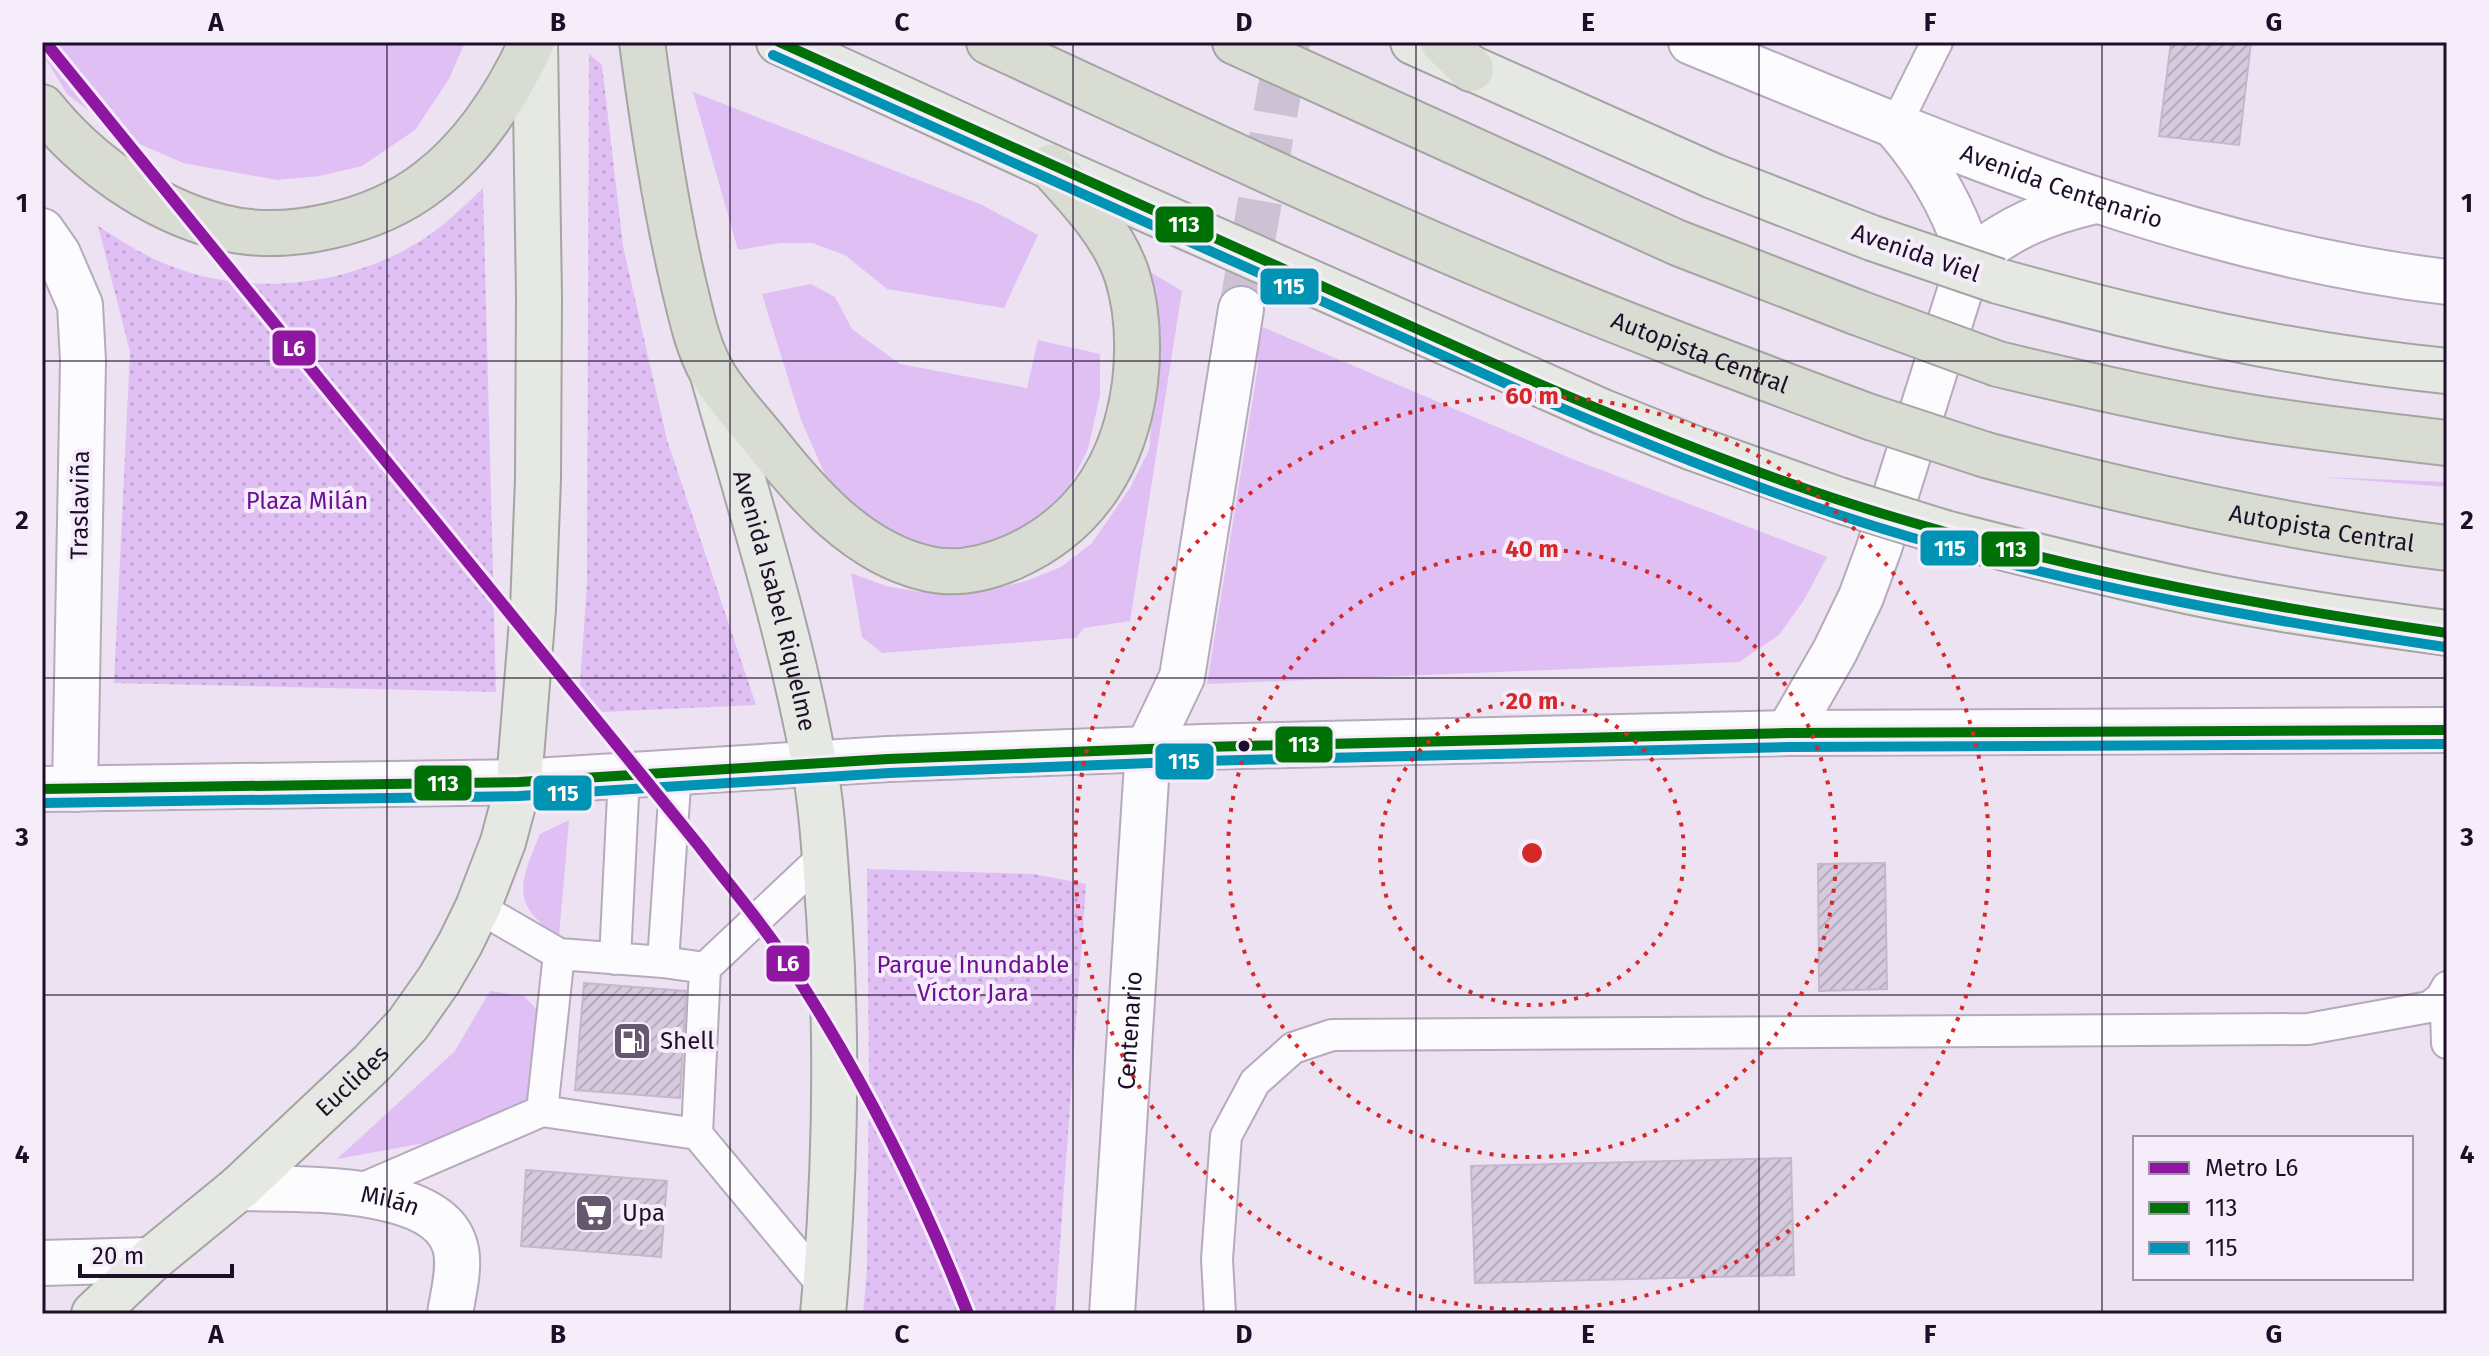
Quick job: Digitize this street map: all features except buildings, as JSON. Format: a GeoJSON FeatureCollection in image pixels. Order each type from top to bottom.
{"type":"FeatureCollection","features":[{"type":"Feature","properties":{"kind":"highway"},"geometry":{"type":"LineString","coordinates":[[42,107],[75,143],[112,174],[170,208],[223,228],[258,231],[308,229],[364,216],[427,184],[485,124],[534,42]]}},
{"type":"Feature","properties":{"kind":"highway","name":"Avenida Isabel Riquelme"},"geometry":{"type":"LineString","coordinates":[[642,42],[671,231],[695,328],[712,372]]}},
{"type":"Feature","properties":{"kind":"highway","name":"Autopista Central"},"geometry":{"type":"LineString","coordinates":[[989,42],[1486,268],[1676,345],[1870,417],[1986,455],[2111,488],[2241,516],[2371,539],[2447,548]]}},
{"type":"Feature","properties":{"kind":"highway"},"geometry":{"type":"LineString","coordinates":[[1235,42],[1678,243],[1998,364],[2117,392],[2238,415],[2447,443]]}},
{"type":"Feature","properties":{"kind":"highway"},"geometry":{"type":"LineString","coordinates":[[712,372],[788,470],[849,530],[885,554],[906,563],[950,572],[988,567],[1040,543],[1073,517],[1109,471],[1130,414],[1137,348],[1132,294],[1117,253],[1083,203],[1051,167]]}},
{"type":"Feature","properties":{"kind":"main road"},"geometry":{"type":"LineString","coordinates":[[519,782],[533,609],[538,479],[539,297],[534,42]]}},
{"type":"Feature","properties":{"kind":"main road"},"geometry":{"type":"LineString","coordinates":[[779,42],[1051,167],[1603,412],[1839,500],[1945,533],[2207,595],[2447,633]]}},
{"type":"Feature","properties":{"kind":"main road","name":"Avenida Viel"},"geometry":{"type":"LineString","coordinates":[[1413,42],[1457,55],[1713,176],[1872,238],[1984,270],[2108,312],[2219,337],[2320,355],[2447,371]]}},
{"type":"Feature","properties":{"kind":"main road","name":"Avenida Isabel Riquelme"},"geometry":{"type":"LineString","coordinates":[[712,372],[778,603],[814,763],[824,836],[832,955],[834,1054],[833,1153],[824,1301]]}},
{"type":"Feature","properties":{"kind":"main road","name":"Euclides"},"geometry":{"type":"LineString","coordinates":[[94,1314],[151,1260],[239,1188],[372,1063],[408,1024],[439,980],[478,907],[503,842],[519,782]]}},
{"type":"Feature","properties":{"kind":"street","name":"Avenida Centenario"},"geometry":{"type":"LineString","coordinates":[[1691,42],[1895,126],[2095,201],[2237,243],[2447,282]]}},
{"type":"Feature","properties":{"kind":"street"},"geometry":{"type":"LineString","coordinates":[[1895,126],[1933,176],[1984,270]]}},
{"type":"Feature","properties":{"kind":"street"},"geometry":{"type":"LineString","coordinates":[[1788,733],[1835,651],[1861,597],[1996,239],[2024,223],[2059,209],[2095,201]]}},
{"type":"Feature","properties":{"kind":"street","name":"Traslaviña"},"geometry":{"type":"LineString","coordinates":[[42,231],[58,254],[80,305],[83,361],[59,789]]}},
{"type":"Feature","properties":{"kind":"street"},"geometry":{"type":"LineString","coordinates":[[1148,748],[1182,677],[1241,309]]}},
{"type":"Feature","properties":{"kind":"street"},"geometry":{"type":"LineString","coordinates":[[59,789],[519,782],[814,763],[1148,748],[1788,733],[2447,730]]}},
{"type":"Feature","properties":{"kind":"street","name":"Centenario"},"geometry":{"type":"LineString","coordinates":[[1112,1314],[1148,748]]}},
{"type":"Feature","properties":{"kind":"street","name":"Milán"},"geometry":{"type":"LineString","coordinates":[[239,1188],[353,1192],[414,1207],[433,1215],[448,1229],[456,1248],[450,1314]]}},
{"type":"Feature","properties":{"kind":"street"},"geometry":{"type":"LineString","coordinates":[[42,1263],[151,1260]]}},
{"type":"Feature","properties":{"kind":"lane"},"geometry":{"type":"LineString","coordinates":[[1895,126],[1937,42]]}},
{"type":"Feature","properties":{"kind":"lane"},"geometry":{"type":"LineString","coordinates":[[663,962],[676,771]]}},
{"type":"Feature","properties":{"kind":"lane"},"geometry":{"type":"LineString","coordinates":[[615,959],[624,775]]}},
{"type":"Feature","properties":{"kind":"lane"},"geometry":{"type":"LineString","coordinates":[[824,856],[705,968],[697,1134],[824,1301]]}},
{"type":"Feature","properties":{"kind":"lane"},"geometry":{"type":"LineString","coordinates":[[478,907],[559,954],[705,968]]}},
{"type":"Feature","properties":{"kind":"lane"},"geometry":{"type":"LineString","coordinates":[[542,1111],[559,954]]}},
{"type":"Feature","properties":{"kind":"lane"},"geometry":{"type":"LineString","coordinates":[[2444,992],[2447,1043]]}},
{"type":"Feature","properties":{"kind":"lane"},"geometry":{"type":"LineString","coordinates":[[1220,1314],[1217,1259],[1226,1136],[1255,1082],[1293,1048],[1332,1035],[2308,1029],[2429,1007],[2444,992]]}},
{"type":"Feature","properties":{"kind":"lane"},"geometry":{"type":"LineString","coordinates":[[353,1192],[542,1111],[697,1134]]}},
{"type":"Feature","properties":{"kind":"green space"},"geometry":{"type":"Polygon","coordinates":[[[42,42],[465,42],[449,79],[415,130],[362,166],[320,176],[277,180],[183,163],[126,138],[68,95],[42,53],[42,42]]]}},
{"type":"Feature","properties":{"kind":"green space"},"geometry":{"type":"Polygon","coordinates":[[[589,54],[602,65],[623,246],[667,440],[756,705],[578,713],[587,583],[589,54]]]}},
{"type":"Feature","properties":{"kind":"green space"},"geometry":{"type":"Polygon","coordinates":[[[693,92],[980,204],[1038,235],[1004,308],[887,289],[845,255],[812,243],[780,243],[738,250],[693,92]]]}},
{"type":"Feature","properties":{"kind":"green space","name":"Plaza Milán"},"geometry":{"type":"Polygon","coordinates":[[[483,188],[496,692],[114,683],[130,352],[98,226],[150,257],[198,275],[262,284],[295,282],[359,270],[389,258],[435,231],[483,188]]]}},
{"type":"Feature","properties":{"kind":"green space"},"geometry":{"type":"Polygon","coordinates":[[[1142,267],[1182,291],[1130,621],[1084,628],[1076,638],[882,653],[862,637],[851,573],[886,586],[920,592],[976,593],[1026,581],[1061,567],[1092,543],[1130,488],[1149,450],[1157,357],[1142,267]]]}},
{"type":"Feature","properties":{"kind":"green space"},"geometry":{"type":"Polygon","coordinates":[[[811,284],[835,297],[852,329],[900,364],[1027,388],[1038,340],[1100,354],[1100,395],[1088,449],[1066,493],[1019,537],[945,555],[900,544],[831,488],[801,420],[762,294],[811,284]]]}},
{"type":"Feature","properties":{"kind":"green space"},"geometry":{"type":"Polygon","coordinates":[[[1253,323],[1570,458],[1827,557],[1804,600],[1779,635],[1739,662],[1207,684],[1258,366],[1253,323]]]}},
{"type":"Feature","properties":{"kind":"green space"},"geometry":{"type":"Polygon","coordinates":[[[2321,477],[2447,482],[2447,487],[2321,477]]]}},
{"type":"Feature","properties":{"kind":"green space"},"geometry":{"type":"Polygon","coordinates":[[[569,820],[559,937],[532,913],[523,891],[524,879],[540,834],[569,820]]]}},
{"type":"Feature","properties":{"kind":"green space","name":"Parque Inundable Víctor Jara"},"geometry":{"type":"Polygon","coordinates":[[[867,869],[1033,874],[1086,884],[1055,1314],[863,1314],[867,1270],[869,1073],[867,869]]]}},
{"type":"Feature","properties":{"kind":"green space"},"geometry":{"type":"Polygon","coordinates":[[[490,991],[524,996],[556,1030],[546,1090],[496,1125],[447,1139],[337,1159],[455,1051],[490,991]]]}},
{"type":"Feature","properties":{"kind":"tunnel"},"geometry":{"type":"LineString","coordinates":[[1241,309],[1288,42]]}},
{"type":"Feature","properties":{"kind":"metro line","name":"L6"},"geometry":{"type":"LineString","coordinates":[[45,42],[767,933],[815,1005],[864,1090],[930,1223],[968,1314]]}},
{"type":"Feature","properties":{"kind":"transit line","name":"113"},"geometry":{"type":"LineString","coordinates":[[779,42],[1535,382],[1770,476],[1914,523],[2046,558],[2245,600],[2447,633]]}},
{"type":"Feature","properties":{"kind":"transit line","name":"115"},"geometry":{"type":"LineString","coordinates":[[773,55],[1529,394],[1765,489],[1910,537],[2042,572],[2243,614],[2445,647]]}},
{"type":"Feature","properties":{"kind":"transit line","name":"113"},"geometry":{"type":"LineString","coordinates":[[42,789],[519,782],[888,759],[1202,747],[1788,733],[2447,730]]}},
{"type":"Feature","properties":{"kind":"transit line","name":"115"},"geometry":{"type":"LineString","coordinates":[[42,803],[519,796],[889,773],[1202,761],[1788,747],[2447,744]]}},
{"type":"Feature","properties":{"kind":"place","name":"Shell"},"geometry":{"type":"Point","coordinates":[632,1041]}},
{"type":"Feature","properties":{"kind":"place","name":"Upa"},"geometry":{"type":"Point","coordinates":[594,1213]}}]}
